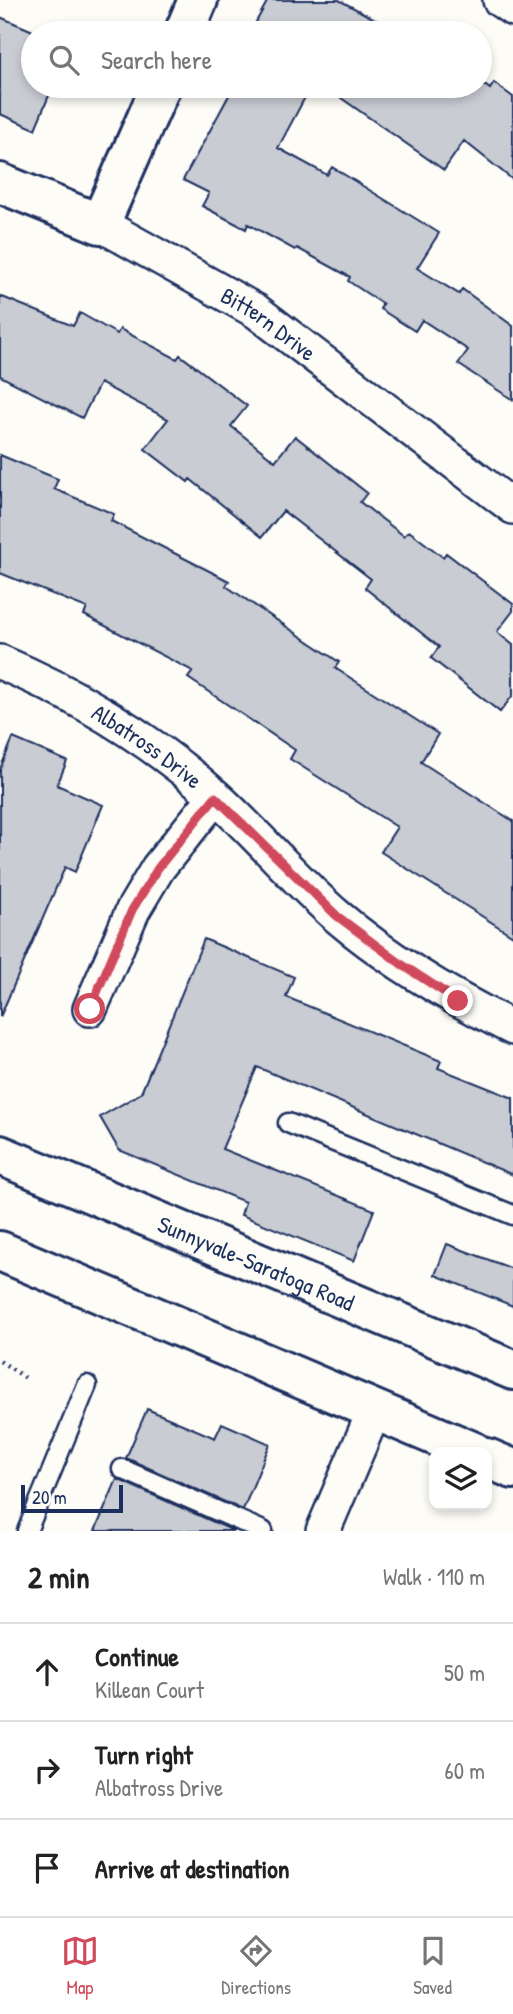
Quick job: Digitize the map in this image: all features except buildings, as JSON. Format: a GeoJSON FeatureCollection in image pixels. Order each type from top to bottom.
{"type":"FeatureCollection","features":[{"type":"Feature","properties":{"kind":"main road"},"geometry":{"type":"LineString","coordinates":[[189,21],[198,0]]}},
{"type":"Feature","properties":{"kind":"main road"},"geometry":{"type":"LineString","coordinates":[[100,224],[155,98]]}},
{"type":"Feature","properties":{"kind":"main road","name":"Bittern Drive"},"geometry":{"type":"LineString","coordinates":[[0,183],[100,224]]}},
{"type":"Feature","properties":{"kind":"main road","name":"Sunnyvale-Saratoga Road"},"geometry":{"type":"LineString","coordinates":[[0,1154],[513,1370]]}},
{"type":"Feature","properties":{"kind":"main road"},"geometry":{"type":"LineString","coordinates":[[0,1251],[462,1447]]}},
{"type":"Feature","properties":{"kind":"main road"},"geometry":{"type":"LineString","coordinates":[[492,1460],[513,1469]]}},
{"type":"Feature","properties":{"kind":"street"},"geometry":{"type":"LineString","coordinates":[[500,0],[513,9]]}},
{"type":"Feature","properties":{"kind":"street","name":"Bittern Drive"},"geometry":{"type":"LineString","coordinates":[[100,224],[256,311],[513,507]]}},
{"type":"Feature","properties":{"kind":"street","name":"Albatross Drive"},"geometry":{"type":"LineString","coordinates":[[0,662],[95,710],[160,752],[215,797],[337,916],[437,987],[513,1028]]}},
{"type":"Feature","properties":{"kind":"street"},"geometry":{"type":"LineString","coordinates":[[90,1009],[132,910],[158,868],[215,797]]}},
{"type":"Feature","properties":{"kind":"street"},"geometry":{"type":"LineString","coordinates":[[324,1531],[375,1409]]}},
{"type":"Feature","properties":{"kind":"lane"},"geometry":{"type":"LineString","coordinates":[[288,1124],[513,1215]]}},
{"type":"Feature","properties":{"kind":"lane"},"geometry":{"type":"LineString","coordinates":[[27,1531],[87,1385]]}},
{"type":"Feature","properties":{"kind":"lane"},"geometry":{"type":"LineString","coordinates":[[122,1469],[263,1531]]}},
{"type":"Feature","properties":{"kind":"path"},"geometry":{"type":"LineString","coordinates":[[0,1362],[29,1380]]}},
{"type":"Feature","properties":{"kind":"route"},"geometry":{"type":"LineString","coordinates":[[90,1009],[132,910],[158,868],[215,797],[337,916],[404,966],[458,1001]]}}]}
